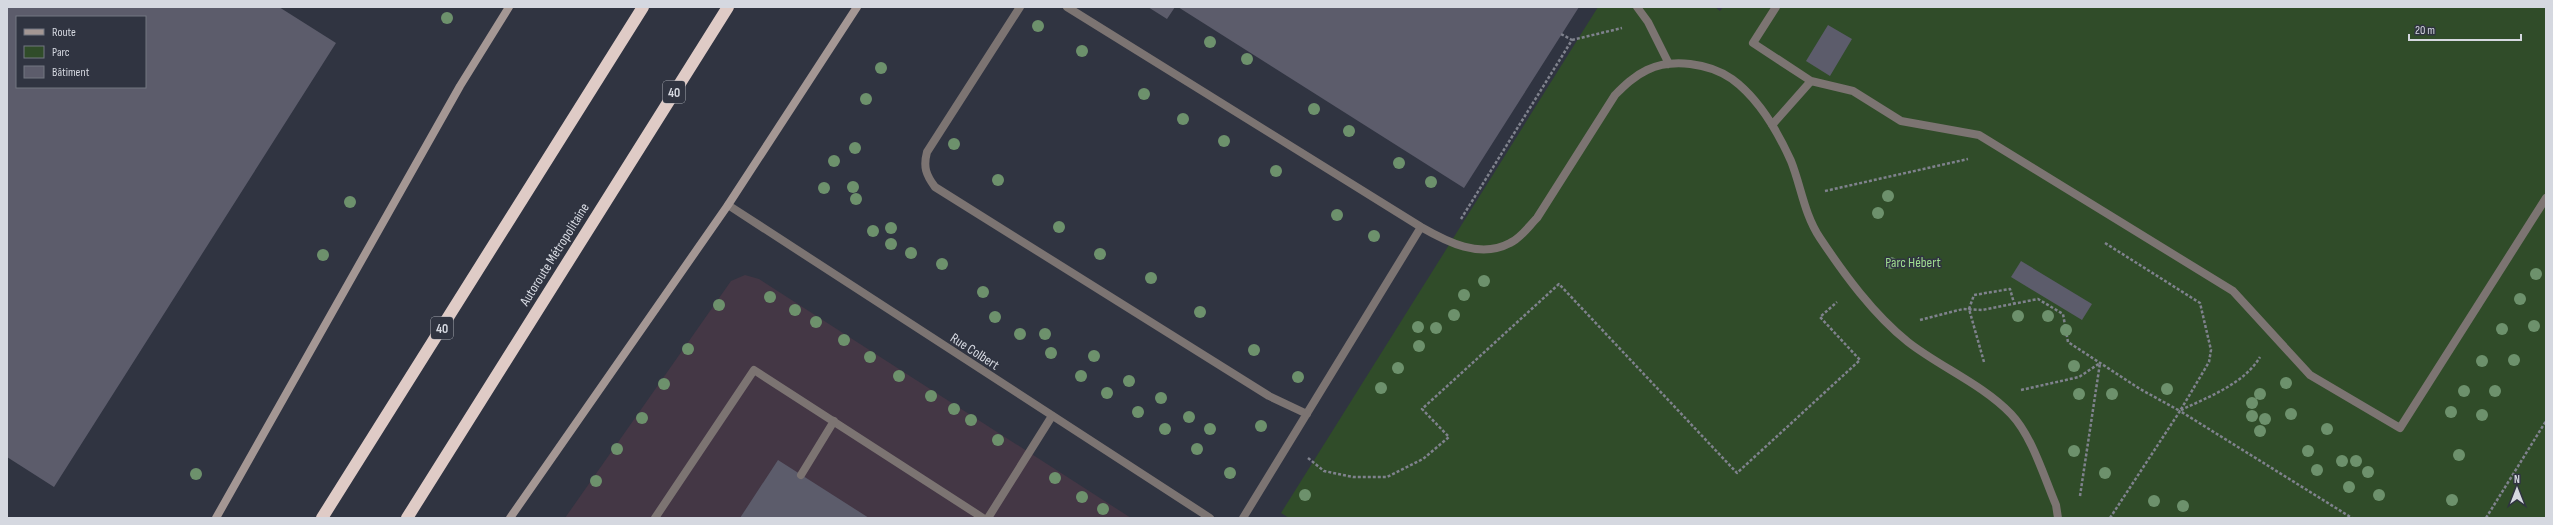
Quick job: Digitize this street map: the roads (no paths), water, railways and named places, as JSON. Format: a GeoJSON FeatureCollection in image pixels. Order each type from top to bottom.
{"type":"FeatureCollection","features":[{"type":"Feature","properties":{"kind":"highway","name":"40"},"geometry":{"type":"LineString","coordinates":[[322,518],[643,7]]}},
{"type":"Feature","properties":{"kind":"highway","name":"Autoroute Métropolitaine"},"geometry":{"type":"LineString","coordinates":[[407,518],[728,7]]}},
{"type":"Feature","properties":{"kind":"main road"},"geometry":{"type":"LineString","coordinates":[[216,518],[452,99],[509,7]]}},
{"type":"Feature","properties":{"kind":"main road"},"geometry":{"type":"LineString","coordinates":[[510,518],[728,205],[857,7]]}},
{"type":"Feature","properties":{"kind":"street"},"geometry":{"type":"LineString","coordinates":[[1020,7],[927,152],[924,164],[927,177],[935,187],[1208,358],[1269,396],[1307,414]]}},
{"type":"Feature","properties":{"kind":"street"},"geometry":{"type":"LineString","coordinates":[[1068,7],[1421,227],[1446,242],[1461,248],[1495,248],[1510,243],[1537,218],[1615,95],[1629,81],[1647,70],[1669,64],[1690,64],[1715,70],[1732,79],[1751,97],[1772,125],[1791,162],[1805,207],[1818,236],[1847,276],[1880,315],[1907,341],[1989,396],[2010,414],[2022,429],[2056,505],[2058,518]]}},
{"type":"Feature","properties":{"kind":"street"},"geometry":{"type":"LineString","coordinates":[[1637,7],[1648,22],[1669,64]]}},
{"type":"Feature","properties":{"kind":"street"},"geometry":{"type":"LineString","coordinates":[[1776,7],[1753,43],[1811,81],[1853,91],[1901,121],[1979,135],[2233,290],[2310,374],[2400,428],[2546,198]]}},
{"type":"Feature","properties":{"kind":"street"},"geometry":{"type":"LineString","coordinates":[[1772,125],[1811,81]]}},
{"type":"Feature","properties":{"kind":"street","name":"Rue Colbert"},"geometry":{"type":"LineString","coordinates":[[728,205],[1210,518]]}},
{"type":"Feature","properties":{"kind":"street"},"geometry":{"type":"LineString","coordinates":[[1243,518],[1421,227]]}},
{"type":"Feature","properties":{"kind":"street"},"geometry":{"type":"LineString","coordinates":[[655,518],[754,370],[983,518]]}},
{"type":"Feature","properties":{"kind":"street"},"geometry":{"type":"LineString","coordinates":[[988,518],[1052,416]]}},
{"type":"Feature","properties":{"kind":"street"},"geometry":{"type":"LineString","coordinates":[[801,475],[834,421]]}},
{"type":"Feature","properties":{"kind":"park label","name":"Parc Hébert"},"geometry":{"type":"Point","coordinates":[1913,262]}}]}
